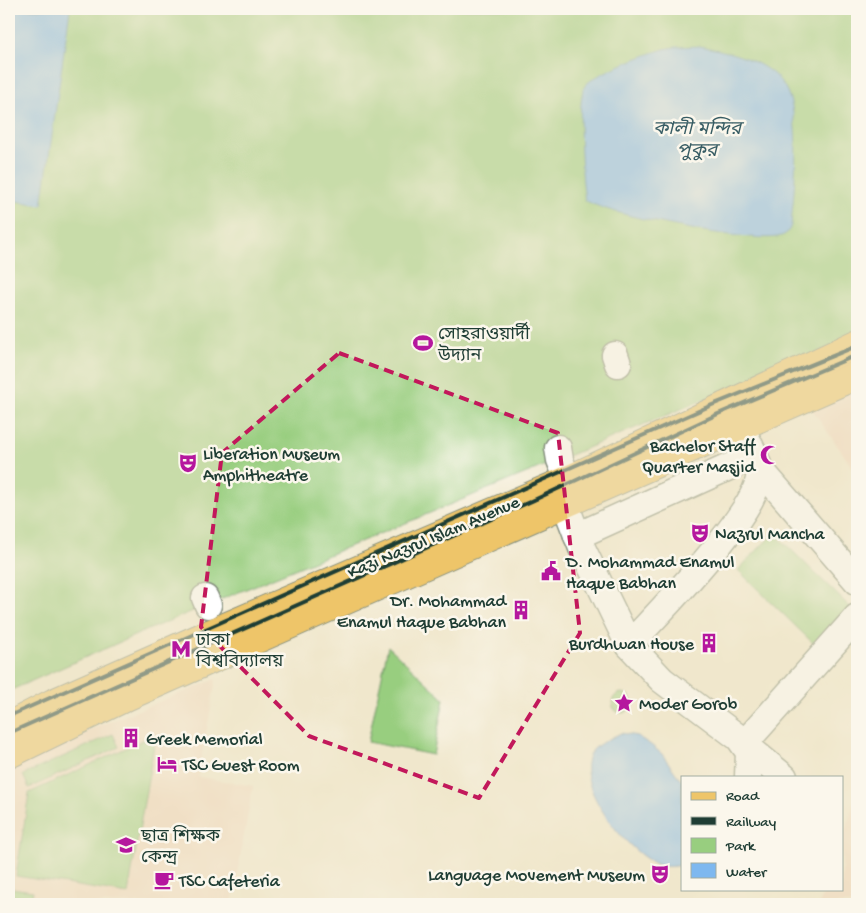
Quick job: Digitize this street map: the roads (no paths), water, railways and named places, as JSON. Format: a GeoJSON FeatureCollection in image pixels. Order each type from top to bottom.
{"type":"FeatureCollection","features":[{"type":"Feature","properties":{"kind":"main road","name":"Kazi Nazrul Islam Avenue"},"geometry":{"type":"LineString","coordinates":[[9,726],[53,703],[218,630],[570,505],[735,415],[857,344]]}},
{"type":"Feature","properties":{"kind":"main road","name":"Kazi Nazrul Islam Avenue"},"geometry":{"type":"LineString","coordinates":[[9,754],[128,696],[570,505],[684,452],[735,415],[857,375]]}},
{"type":"Feature","properties":{"kind":"lane"},"geometry":{"type":"LineString","coordinates":[[735,415],[756,462],[857,581]]}},
{"type":"Feature","properties":{"kind":"lane"},"geometry":{"type":"LineString","coordinates":[[558,448],[570,505],[629,646],[662,680],[739,738],[749,752],[748,776]]}},
{"type":"Feature","properties":{"kind":"lane"},"geometry":{"type":"LineString","coordinates":[[684,452],[696,482]]}},
{"type":"Feature","properties":{"kind":"lane"},"geometry":{"type":"LineString","coordinates":[[570,505],[696,482],[756,462]]}},
{"type":"Feature","properties":{"kind":"lane"},"geometry":{"type":"LineString","coordinates":[[629,646],[729,534],[756,487],[756,462]]}},
{"type":"Feature","properties":{"kind":"lane"},"geometry":{"type":"LineString","coordinates":[[744,744],[857,616]]}},
{"type":"Feature","properties":{"kind":"lane"},"geometry":{"type":"LineString","coordinates":[[744,744],[783,776]]}},
{"type":"Feature","properties":{"kind":"water"},"geometry":{"type":"Polygon","coordinates":[[[9,9],[70,9],[42,205],[9,200],[9,9]]]}},
{"type":"Feature","properties":{"kind":"water","name":"কালী মন্দির পুকুর"},"geometry":{"type":"Polygon","coordinates":[[[699,46],[734,54],[757,63],[777,77],[790,99],[794,115],[795,174],[791,225],[788,232],[781,236],[767,238],[715,233],[622,214],[599,207],[585,200],[582,177],[580,123],[582,94],[585,86],[599,75],[646,55],[668,48],[699,46]]]}},
{"type":"Feature","properties":{"kind":"water"},"geometry":{"type":"Polygon","coordinates":[[[621,733],[637,736],[662,754],[681,781],[681,865],[670,867],[659,865],[641,855],[618,832],[597,802],[590,786],[587,771],[588,758],[593,749],[621,733]]]}},
{"type":"Feature","properties":{"kind":"railway"},"geometry":{"type":"LineString","coordinates":[[9,716],[712,405],[857,346]]}},
{"type":"Feature","properties":{"kind":"railway"},"geometry":{"type":"LineString","coordinates":[[9,733],[534,500],[718,414],[857,355]]}},
{"type":"Feature","properties":{"kind":"place","name":"সোহরাওয়ার্দী উদ্যান"},"geometry":{"type":"Point","coordinates":[423,343]}},
{"type":"Feature","properties":{"kind":"place","name":"Bachelor Staff Quarter Masjid"},"geometry":{"type":"Point","coordinates":[770,455]}},
{"type":"Feature","properties":{"kind":"place","name":"Liberation Museum Amphitheatre"},"geometry":{"type":"Point","coordinates":[188,463]}},
{"type":"Feature","properties":{"kind":"place","name":"Nazrul Mancha"},"geometry":{"type":"Point","coordinates":[700,533]}},
{"type":"Feature","properties":{"kind":"place","name":"D. Mohammad Enamul Haque Babhan"},"geometry":{"type":"Point","coordinates":[551,571]}},
{"type":"Feature","properties":{"kind":"place","name":"Dr. Mohammad Enamul Haque Babhan"},"geometry":{"type":"Point","coordinates":[521,610]}},
{"type":"Feature","properties":{"kind":"place","name":"Burdhwan House"},"geometry":{"type":"Point","coordinates":[709,643]}},
{"type":"Feature","properties":{"kind":"place","name":"ঢাকা বিশ্ববিদ্যালয়"},"geometry":{"type":"Point","coordinates":[181,649]}},
{"type":"Feature","properties":{"kind":"place","name":"Moder Gorob"},"geometry":{"type":"Point","coordinates":[624,703]}},
{"type":"Feature","properties":{"kind":"place","name":"Greek Memorial"},"geometry":{"type":"Point","coordinates":[131,738]}},
{"type":"Feature","properties":{"kind":"place","name":"TSC Guest Room"},"geometry":{"type":"Point","coordinates":[167,764]}},
{"type":"Feature","properties":{"kind":"place","name":"ছাত্র শিক্ষক কেন্দ্র"},"geometry":{"type":"Point","coordinates":[126,845]}},
{"type":"Feature","properties":{"kind":"place","name":"Language Movement Museum"},"geometry":{"type":"Point","coordinates":[660,874]}},
{"type":"Feature","properties":{"kind":"place","name":"TSC Cafeteria"},"geometry":{"type":"Point","coordinates":[164,880]}}]}
